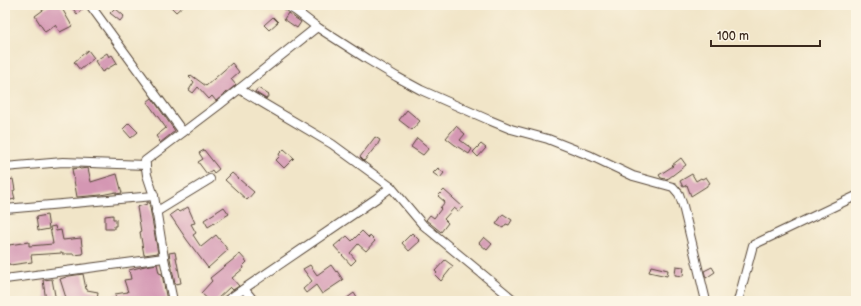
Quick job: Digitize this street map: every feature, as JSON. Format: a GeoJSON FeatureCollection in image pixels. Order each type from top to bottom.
{"type":"FeatureCollection","features":[{"type":"Feature","properties":{"kind":"street"},"geometry":{"type":"LineString","coordinates":[[90,5],[183,132]]}},
{"type":"Feature","properties":{"kind":"street"},"geometry":{"type":"LineString","coordinates":[[286,5],[367,59],[421,90],[511,129],[548,139],[591,156],[633,176],[673,187],[679,194],[683,206],[706,301]]}},
{"type":"Feature","properties":{"kind":"street"},"geometry":{"type":"LineString","coordinates":[[173,301],[154,196],[147,175],[145,161],[317,27]]}},
{"type":"Feature","properties":{"kind":"street"},"geometry":{"type":"LineString","coordinates":[[239,89],[332,144],[391,187],[423,225],[514,301]]}},
{"type":"Feature","properties":{"kind":"street"},"geometry":{"type":"LineString","coordinates":[[5,167],[63,162],[146,165]]}},
{"type":"Feature","properties":{"kind":"street"},"geometry":{"type":"LineString","coordinates":[[156,212],[210,179]]}},
{"type":"Feature","properties":{"kind":"street"},"geometry":{"type":"LineString","coordinates":[[226,301],[391,187]]}},
{"type":"Feature","properties":{"kind":"street"},"geometry":{"type":"LineString","coordinates":[[5,209],[154,196]]}},
{"type":"Feature","properties":{"kind":"street"},"geometry":{"type":"LineString","coordinates":[[738,301],[754,245],[856,196]]}},
{"type":"Feature","properties":{"kind":"street"},"geometry":{"type":"LineString","coordinates":[[5,278],[164,258]]}},
{"type":"Feature","properties":{"kind":"street"},"geometry":{"type":"LineString","coordinates":[[244,289],[254,301]]}},
{"type":"Feature","properties":{"kind":"building"},"geometry":{"type":"Polygon","coordinates":[[[50,5],[60,5],[72,26],[60,32],[55,25],[45,32],[35,16],[50,5]]]}},
{"type":"Feature","properties":{"kind":"building"},"geometry":{"type":"Polygon","coordinates":[[[70,5],[85,5],[85,7],[77,14],[70,5]]]}},
{"type":"Feature","properties":{"kind":"building"},"geometry":{"type":"Polygon","coordinates":[[[169,5],[184,5],[176,12],[169,5]]]}},
{"type":"Feature","properties":{"kind":"building"},"geometry":{"type":"Polygon","coordinates":[[[115,8],[124,16],[120,21],[110,13],[115,8]]]}},
{"type":"Feature","properties":{"kind":"building"},"geometry":{"type":"Polygon","coordinates":[[[288,13],[301,22],[297,28],[284,19],[288,13]]]}},
{"type":"Feature","properties":{"kind":"building"},"geometry":{"type":"Polygon","coordinates":[[[273,17],[278,22],[269,30],[264,25],[273,17]]]}},
{"type":"Feature","properties":{"kind":"building"},"geometry":{"type":"Polygon","coordinates":[[[88,50],[94,58],[80,70],[74,62],[88,50]]]}},
{"type":"Feature","properties":{"kind":"building"},"geometry":{"type":"Polygon","coordinates":[[[107,53],[109,57],[112,55],[117,63],[102,72],[95,61],[107,53]]]}},
{"type":"Feature","properties":{"kind":"building"},"geometry":{"type":"Polygon","coordinates":[[[232,63],[239,72],[231,79],[236,85],[216,101],[212,96],[209,99],[198,87],[193,93],[189,90],[194,82],[189,77],[191,75],[206,86],[232,63]]]}},
{"type":"Feature","properties":{"kind":"building"},"geometry":{"type":"Polygon","coordinates":[[[258,88],[269,95],[266,99],[255,92],[258,88]]]}},
{"type":"Feature","properties":{"kind":"building"},"geometry":{"type":"Polygon","coordinates":[[[152,98],[175,131],[160,143],[156,136],[166,128],[147,102],[152,98]]]}},
{"type":"Feature","properties":{"kind":"building"},"geometry":{"type":"Polygon","coordinates":[[[407,110],[420,121],[412,130],[399,120],[407,110]]]}},
{"type":"Feature","properties":{"kind":"building"},"geometry":{"type":"Polygon","coordinates":[[[129,123],[138,132],[131,138],[123,129],[129,123]]]}},
{"type":"Feature","properties":{"kind":"building"},"geometry":{"type":"Polygon","coordinates":[[[456,126],[465,134],[460,140],[472,149],[469,154],[446,138],[456,126]]]}},
{"type":"Feature","properties":{"kind":"building"},"geometry":{"type":"Polygon","coordinates":[[[375,137],[380,140],[377,146],[364,161],[360,157],[375,137]]]}},
{"type":"Feature","properties":{"kind":"building"},"geometry":{"type":"Polygon","coordinates":[[[417,138],[429,148],[423,155],[411,147],[417,138]]]}},
{"type":"Feature","properties":{"kind":"building"},"geometry":{"type":"Polygon","coordinates":[[[481,144],[486,148],[478,157],[473,152],[481,144]]]}},
{"type":"Feature","properties":{"kind":"building"},"geometry":{"type":"Polygon","coordinates":[[[284,149],[294,158],[284,168],[276,160],[284,149]]]}},
{"type":"Feature","properties":{"kind":"building"},"geometry":{"type":"Polygon","coordinates":[[[204,150],[219,169],[214,173],[212,170],[207,174],[198,162],[203,159],[199,153],[204,150]]]}},
{"type":"Feature","properties":{"kind":"building"},"geometry":{"type":"Polygon","coordinates":[[[681,158],[686,165],[669,178],[661,178],[659,175],[673,166],[672,165],[681,158]]]}},
{"type":"Feature","properties":{"kind":"building"},"geometry":{"type":"Polygon","coordinates":[[[88,168],[91,182],[117,174],[122,193],[116,194],[116,192],[77,197],[72,169],[88,168]]]}},
{"type":"Feature","properties":{"kind":"building"},"geometry":{"type":"Polygon","coordinates":[[[438,168],[444,173],[440,178],[433,173],[438,168]]]}},
{"type":"Feature","properties":{"kind":"building"},"geometry":{"type":"Polygon","coordinates":[[[232,173],[254,192],[247,200],[225,180],[232,173]]]}},
{"type":"Feature","properties":{"kind":"building"},"geometry":{"type":"Polygon","coordinates":[[[692,174],[696,181],[706,177],[710,183],[691,196],[687,185],[683,187],[680,181],[692,174]]]}},
{"type":"Feature","properties":{"kind":"building"},"geometry":{"type":"Polygon","coordinates":[[[13,179],[15,199],[6,201],[5,181],[13,179]]]}},
{"type":"Feature","properties":{"kind":"building"},"geometry":{"type":"Polygon","coordinates":[[[444,190],[463,207],[458,211],[454,208],[444,219],[448,223],[441,232],[426,220],[430,215],[434,218],[441,209],[440,208],[445,202],[438,196],[444,190]]]}},
{"type":"Feature","properties":{"kind":"building"},"geometry":{"type":"Polygon","coordinates":[[[147,202],[149,202],[158,253],[144,255],[137,207],[147,204],[147,202]]]}},
{"type":"Feature","properties":{"kind":"building"},"geometry":{"type":"Polygon","coordinates":[[[188,207],[195,223],[191,224],[196,233],[193,235],[201,247],[216,235],[228,250],[208,268],[170,215],[177,210],[179,212],[188,207]]]}},
{"type":"Feature","properties":{"kind":"building"},"geometry":{"type":"Polygon","coordinates":[[[224,207],[229,214],[208,227],[204,220],[224,207]]]}},
{"type":"Feature","properties":{"kind":"building"},"geometry":{"type":"Polygon","coordinates":[[[503,214],[512,220],[509,225],[506,224],[503,228],[496,224],[503,214]]]}},
{"type":"Feature","properties":{"kind":"building"},"geometry":{"type":"Polygon","coordinates":[[[47,215],[49,229],[38,231],[36,217],[47,215]]]}},
{"type":"Feature","properties":{"kind":"building"},"geometry":{"type":"Polygon","coordinates":[[[113,215],[113,219],[116,219],[116,226],[114,226],[114,229],[105,229],[105,216],[113,215]]]}},
{"type":"Feature","properties":{"kind":"building"},"geometry":{"type":"Polygon","coordinates":[[[55,226],[56,231],[61,230],[63,240],[81,238],[83,254],[74,255],[62,253],[31,255],[32,262],[10,265],[5,264],[5,247],[29,242],[29,246],[53,244],[50,227],[55,226]]]}},
{"type":"Feature","properties":{"kind":"building"},"geometry":{"type":"Polygon","coordinates":[[[362,231],[369,238],[370,236],[375,241],[366,251],[358,244],[350,253],[356,260],[351,265],[334,246],[347,236],[352,241],[362,231]]]}},
{"type":"Feature","properties":{"kind":"building"},"geometry":{"type":"Polygon","coordinates":[[[412,233],[420,241],[409,251],[402,243],[412,233]]]}},
{"type":"Feature","properties":{"kind":"building"},"geometry":{"type":"Polygon","coordinates":[[[484,237],[492,244],[487,250],[479,243],[484,237]]]}},
{"type":"Feature","properties":{"kind":"building"},"geometry":{"type":"Polygon","coordinates":[[[175,252],[181,283],[175,284],[169,253],[175,252]]]}},
{"type":"Feature","properties":{"kind":"building"},"geometry":{"type":"Polygon","coordinates":[[[240,254],[247,262],[243,266],[244,268],[232,278],[239,286],[233,290],[230,287],[215,301],[210,301],[201,293],[212,281],[210,278],[240,254]]]}},
{"type":"Feature","properties":{"kind":"building"},"geometry":{"type":"Polygon","coordinates":[[[445,260],[453,266],[441,281],[435,275],[437,273],[435,271],[445,260]]]}},
{"type":"Feature","properties":{"kind":"building"},"geometry":{"type":"Polygon","coordinates":[[[157,264],[159,273],[162,274],[167,301],[116,301],[115,294],[128,292],[124,280],[131,279],[129,270],[157,264]]]}},
{"type":"Feature","properties":{"kind":"building"},"geometry":{"type":"Polygon","coordinates":[[[310,265],[317,275],[331,265],[343,280],[322,294],[316,285],[306,293],[303,289],[312,281],[303,269],[310,265]]]}},
{"type":"Feature","properties":{"kind":"building"},"geometry":{"type":"Polygon","coordinates":[[[651,266],[668,270],[667,276],[649,272],[651,266]]]}},
{"type":"Feature","properties":{"kind":"building"},"geometry":{"type":"Polygon","coordinates":[[[676,266],[684,267],[683,276],[675,275],[676,266]]]}},
{"type":"Feature","properties":{"kind":"building"},"geometry":{"type":"Polygon","coordinates":[[[712,267],[715,272],[706,278],[704,271],[712,267]]]}},
{"type":"Feature","properties":{"kind":"building"},"geometry":{"type":"Polygon","coordinates":[[[83,274],[86,289],[98,292],[97,301],[67,301],[60,279],[83,274]]]}},
{"type":"Feature","properties":{"kind":"building"},"geometry":{"type":"Polygon","coordinates":[[[52,279],[56,301],[46,301],[43,280],[52,279]]]}},
{"type":"Feature","properties":{"kind":"building"},"geometry":{"type":"Polygon","coordinates":[[[354,293],[359,301],[343,301],[354,293]]]}}]}
